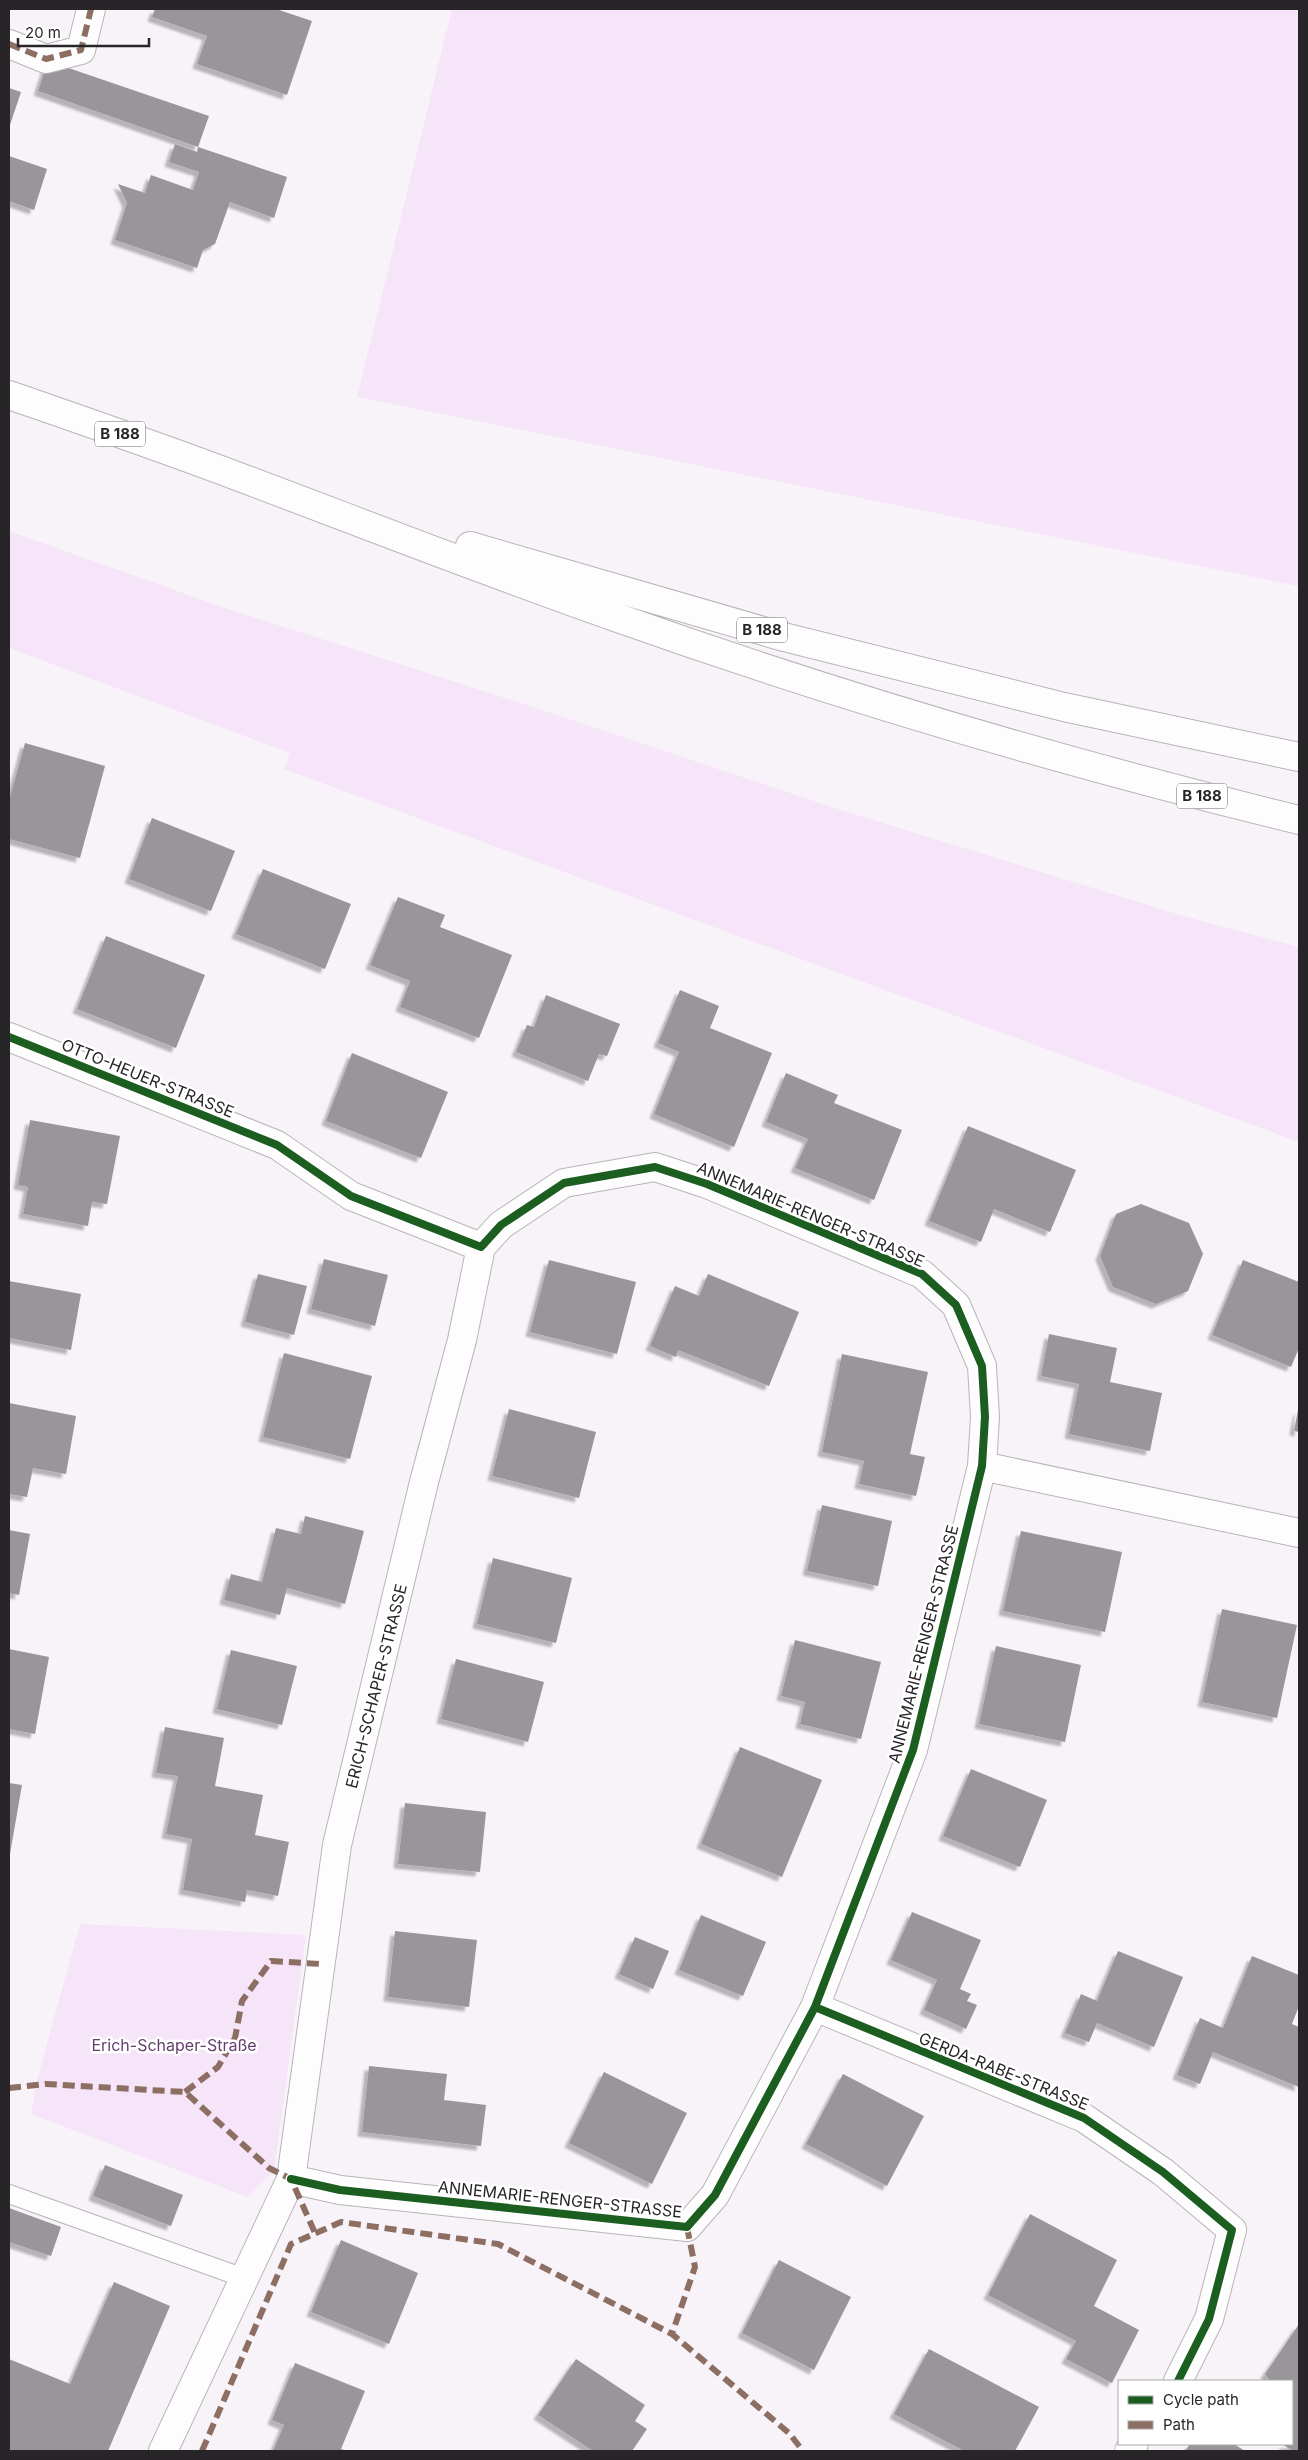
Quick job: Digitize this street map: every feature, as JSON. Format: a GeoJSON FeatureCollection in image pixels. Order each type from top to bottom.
{"type":"FeatureCollection","features":[{"type":"Feature","properties":{"kind":"street"},"geometry":{"type":"LineString","coordinates":[[9,44],[46,59],[81,50],[91,9]]}},
{"type":"Feature","properties":{"kind":"street","name":"B 188"},"geometry":{"type":"LineString","coordinates":[[9,395],[232,474],[424,548],[619,619],[816,685],[1105,771],[1299,820]]}},
{"type":"Feature","properties":{"kind":"street","name":"B 188"},"geometry":{"type":"LineString","coordinates":[[232,474],[506,558],[784,637],[1064,706],[1299,757]]}},
{"type":"Feature","properties":{"kind":"street","name":"OTTO-HEUER-STRASSE"},"geometry":{"type":"LineString","coordinates":[[9,1037],[277,1145],[350,1196],[481,1247]]}},
{"type":"Feature","properties":{"kind":"street","name":"ANNEMARIE-RENGER-STRASSE"},"geometry":{"type":"LineString","coordinates":[[291,2179],[340,2190],[687,2227],[715,2195],[815,2008],[913,1750],[982,1466],[985,1417],[982,1366],[956,1305],[922,1274],[707,1184],[655,1167],[564,1183],[501,1225],[481,1247]]}},
{"type":"Feature","properties":{"kind":"street","name":"ERICH-SCHAPER-STRASSE"},"geometry":{"type":"LineString","coordinates":[[163,2451],[291,2179],[337,1845],[424,1482],[462,1340],[481,1247]]}},
{"type":"Feature","properties":{"kind":"street"},"geometry":{"type":"LineString","coordinates":[[982,1466],[1299,1533]]}},
{"type":"Feature","properties":{"kind":"street","name":"GERDA-RABE-STRASSE"},"geometry":{"type":"LineString","coordinates":[[815,2008],[1084,2118],[1163,2172],[1232,2230],[1209,2319],[1178,2380]]}},
{"type":"Feature","properties":{"kind":"lane"},"geometry":{"type":"LineString","coordinates":[[9,2194],[244,2278]]}},
{"type":"Feature","properties":{"kind":"green space"},"geometry":{"type":"Polygon","coordinates":[[[452,9],[1299,9],[1299,586],[357,397],[452,9]]]}},
{"type":"Feature","properties":{"kind":"green space"},"geometry":{"type":"Polygon","coordinates":[[[9,531],[222,607],[515,701],[844,811],[1187,917],[1299,947],[1299,1142],[284,769],[290,753],[9,648],[9,531]]]}},
{"type":"Feature","properties":{"kind":"green space","name":"Erich-Schaper-Straße"},"geometry":{"type":"Polygon","coordinates":[[[80,1924],[306,1935],[274,2171],[248,2197],[31,2114],[37,2080],[80,1924]]]}},
{"type":"Feature","properties":{"kind":"building"},"geometry":{"type":"Polygon","coordinates":[[[155,9],[276,9],[312,21],[287,95],[197,64],[207,36],[152,17],[155,9]]]}},
{"type":"Feature","properties":{"kind":"building"},"geometry":{"type":"Polygon","coordinates":[[[48,61],[209,116],[198,147],[38,91],[48,61]]]}},
{"type":"Feature","properties":{"kind":"building"},"geometry":{"type":"Polygon","coordinates":[[[9,88],[21,92],[9,128],[9,88]]]}},
{"type":"Feature","properties":{"kind":"building"},"geometry":{"type":"Polygon","coordinates":[[[175,144],[197,152],[198,147],[287,177],[274,218],[230,202],[215,244],[203,250],[197,268],[115,240],[127,203],[118,184],[145,193],[151,175],[193,190],[199,172],[169,162],[175,144]]]}},
{"type":"Feature","properties":{"kind":"building"},"geometry":{"type":"Polygon","coordinates":[[[9,156],[47,169],[34,210],[9,201],[9,156]]]}},
{"type":"Feature","properties":{"kind":"building"},"geometry":{"type":"Polygon","coordinates":[[[25,743],[105,766],[80,858],[9,839],[9,801],[25,743]]]}},
{"type":"Feature","properties":{"kind":"building"},"geometry":{"type":"Polygon","coordinates":[[[152,818],[235,851],[211,911],[129,879],[152,818]]]}},
{"type":"Feature","properties":{"kind":"building"},"geometry":{"type":"Polygon","coordinates":[[[263,869],[351,904],[325,969],[236,934],[263,869]]]}},
{"type":"Feature","properties":{"kind":"building"},"geometry":{"type":"Polygon","coordinates":[[[398,897],[445,915],[440,927],[512,955],[479,1038],[400,1007],[410,981],[370,965],[398,897]]]}},
{"type":"Feature","properties":{"kind":"building"},"geometry":{"type":"Polygon","coordinates":[[[106,936],[205,975],[176,1048],[77,1009],[106,936]]]}},
{"type":"Feature","properties":{"kind":"building"},"geometry":{"type":"Polygon","coordinates":[[[680,990],[719,1006],[710,1028],[772,1053],[734,1147],[654,1114],[679,1052],[658,1043],[680,990]]]}},
{"type":"Feature","properties":{"kind":"building"},"geometry":{"type":"Polygon","coordinates":[[[546,995],[620,1024],[607,1056],[599,1054],[588,1081],[516,1052],[527,1025],[534,1027],[546,995]]]}},
{"type":"Feature","properties":{"kind":"building"},"geometry":{"type":"Polygon","coordinates":[[[352,1053],[448,1092],[421,1158],[326,1121],[352,1053]]]}},
{"type":"Feature","properties":{"kind":"building"},"geometry":{"type":"Polygon","coordinates":[[[786,1073],[838,1095],[834,1103],[902,1130],[874,1200],[795,1168],[808,1139],[766,1122],[786,1073]]]}},
{"type":"Feature","properties":{"kind":"building"},"geometry":{"type":"Polygon","coordinates":[[[30,1120],[120,1136],[107,1204],[92,1202],[88,1226],[23,1214],[28,1187],[18,1185],[30,1120]]]}},
{"type":"Feature","properties":{"kind":"building"},"geometry":{"type":"Polygon","coordinates":[[[968,1126],[1076,1170],[1050,1232],[994,1209],[981,1242],[929,1221],[968,1126]]]}},
{"type":"Feature","properties":{"kind":"building"},"geometry":{"type":"Polygon","coordinates":[[[1141,1204],[1189,1223],[1203,1254],[1188,1291],[1156,1304],[1113,1287],[1100,1256],[1116,1214],[1141,1204]]]}},
{"type":"Feature","properties":{"kind":"building"},"geometry":{"type":"Polygon","coordinates":[[[324,1259],[388,1275],[375,1326],[311,1309],[324,1259]]]}},
{"type":"Feature","properties":{"kind":"building"},"geometry":{"type":"Polygon","coordinates":[[[549,1260],[636,1282],[617,1354],[530,1332],[549,1260]]]}},
{"type":"Feature","properties":{"kind":"building"},"geometry":{"type":"Polygon","coordinates":[[[1243,1260],[1299,1282],[1299,1348],[1291,1367],[1212,1335],[1243,1260]]]}},
{"type":"Feature","properties":{"kind":"building"},"geometry":{"type":"Polygon","coordinates":[[[258,1274],[307,1286],[294,1335],[245,1322],[258,1274]]]}},
{"type":"Feature","properties":{"kind":"building"},"geometry":{"type":"Polygon","coordinates":[[[708,1274],[799,1312],[769,1386],[678,1350],[676,1357],[650,1346],[675,1286],[699,1296],[708,1274]]]}},
{"type":"Feature","properties":{"kind":"building"},"geometry":{"type":"Polygon","coordinates":[[[9,1281],[81,1294],[71,1350],[9,1338],[9,1281]]]}},
{"type":"Feature","properties":{"kind":"building"},"geometry":{"type":"Polygon","coordinates":[[[1049,1334],[1117,1348],[1110,1382],[1162,1393],[1150,1451],[1069,1434],[1079,1384],[1041,1376],[1049,1334]]]}},
{"type":"Feature","properties":{"kind":"building"},"geometry":{"type":"Polygon","coordinates":[[[284,1353],[372,1376],[350,1459],[263,1437],[284,1353]]]}},
{"type":"Feature","properties":{"kind":"building"},"geometry":{"type":"Polygon","coordinates":[[[842,1354],[928,1372],[910,1454],[925,1457],[916,1496],[859,1484],[864,1461],[822,1452],[842,1354]]]}},
{"type":"Feature","properties":{"kind":"building"},"geometry":{"type":"Polygon","coordinates":[[[9,1403],[76,1416],[66,1474],[33,1468],[27,1497],[9,1494],[9,1403]]]}},
{"type":"Feature","properties":{"kind":"building"},"geometry":{"type":"Polygon","coordinates":[[[509,1409],[596,1432],[579,1498],[492,1476],[509,1409]]]}},
{"type":"Feature","properties":{"kind":"building"},"geometry":{"type":"Polygon","coordinates":[[[1299,1410],[1299,1432],[1294,1431],[1299,1410]]]}},
{"type":"Feature","properties":{"kind":"building"},"geometry":{"type":"Polygon","coordinates":[[[822,1505],[892,1521],[878,1586],[807,1571],[822,1505]]]}},
{"type":"Feature","properties":{"kind":"building"},"geometry":{"type":"Polygon","coordinates":[[[305,1516],[364,1531],[345,1604],[287,1588],[280,1615],[224,1600],[231,1574],[262,1582],[276,1528],[301,1534],[305,1516]]]}},
{"type":"Feature","properties":{"kind":"building"},"geometry":{"type":"Polygon","coordinates":[[[9,1530],[30,1534],[19,1595],[9,1593],[9,1530]]]}},
{"type":"Feature","properties":{"kind":"building"},"geometry":{"type":"Polygon","coordinates":[[[1021,1531],[1122,1552],[1105,1632],[1003,1611],[1021,1531]]]}},
{"type":"Feature","properties":{"kind":"building"},"geometry":{"type":"Polygon","coordinates":[[[493,1558],[572,1578],[556,1643],[477,1624],[493,1558]]]}},
{"type":"Feature","properties":{"kind":"building"},"geometry":{"type":"Polygon","coordinates":[[[1222,1609],[1297,1625],[1277,1718],[1202,1702],[1222,1609]]]}},
{"type":"Feature","properties":{"kind":"building"},"geometry":{"type":"Polygon","coordinates":[[[795,1640],[881,1662],[861,1739],[800,1724],[805,1702],[781,1696],[795,1640]]]}},
{"type":"Feature","properties":{"kind":"building"},"geometry":{"type":"Polygon","coordinates":[[[996,1646],[1081,1665],[1065,1742],[979,1724],[996,1646]]]}},
{"type":"Feature","properties":{"kind":"building"},"geometry":{"type":"Polygon","coordinates":[[[9,1649],[49,1657],[35,1734],[9,1729],[9,1649]]]}},
{"type":"Feature","properties":{"kind":"building"},"geometry":{"type":"Polygon","coordinates":[[[231,1650],[297,1666],[282,1725],[217,1709],[231,1650]]]}},
{"type":"Feature","properties":{"kind":"building"},"geometry":{"type":"Polygon","coordinates":[[[456,1659],[544,1682],[528,1742],[441,1719],[456,1659]]]}},
{"type":"Feature","properties":{"kind":"building"},"geometry":{"type":"Polygon","coordinates":[[[165,1727],[224,1738],[215,1786],[263,1795],[255,1835],[289,1842],[278,1896],[247,1890],[245,1902],[183,1890],[192,1839],[166,1834],[178,1776],[156,1773],[165,1727]]]}},
{"type":"Feature","properties":{"kind":"building"},"geometry":{"type":"Polygon","coordinates":[[[740,1747],[822,1780],[782,1877],[701,1844],[740,1747]]]}},
{"type":"Feature","properties":{"kind":"building"},"geometry":{"type":"Polygon","coordinates":[[[971,1769],[1047,1800],[1020,1867],[943,1836],[971,1769]]]}},
{"type":"Feature","properties":{"kind":"building"},"geometry":{"type":"Polygon","coordinates":[[[9,1783],[22,1785],[10,1854],[9,1853],[9,1783]]]}},
{"type":"Feature","properties":{"kind":"building"},"geometry":{"type":"Polygon","coordinates":[[[405,1803],[486,1812],[480,1872],[398,1864],[405,1803]]]}},
{"type":"Feature","properties":{"kind":"building"},"geometry":{"type":"Polygon","coordinates":[[[912,1912],[981,1940],[960,1989],[971,1994],[967,2001],[977,2005],[966,2029],[924,2010],[937,1980],[891,1960],[912,1912]]]}},
{"type":"Feature","properties":{"kind":"building"},"geometry":{"type":"Polygon","coordinates":[[[701,1915],[766,1942],[743,1996],[679,1970],[701,1915]]]}},
{"type":"Feature","properties":{"kind":"building"},"geometry":{"type":"Polygon","coordinates":[[[395,1931],[477,1940],[469,2007],[388,1997],[395,1931]]]}},
{"type":"Feature","properties":{"kind":"building"},"geometry":{"type":"Polygon","coordinates":[[[635,1937],[669,1951],[653,1989],[619,1974],[635,1937]]]}},
{"type":"Feature","properties":{"kind":"building"},"geometry":{"type":"Polygon","coordinates":[[[1118,1951],[1183,1977],[1154,2047],[1097,2023],[1089,2042],[1065,2033],[1081,1994],[1097,2001],[1118,1951]]]}},
{"type":"Feature","properties":{"kind":"building"},"geometry":{"type":"Polygon","coordinates":[[[1252,1956],[1299,1975],[1299,2006],[1292,2024],[1299,2027],[1299,2087],[1213,2052],[1200,2084],[1177,2075],[1200,2018],[1223,2028],[1252,1956]]]}},
{"type":"Feature","properties":{"kind":"building"},"geometry":{"type":"Polygon","coordinates":[[[369,2066],[447,2074],[444,2100],[486,2105],[481,2146],[362,2132],[369,2066]]]}},
{"type":"Feature","properties":{"kind":"building"},"geometry":{"type":"Polygon","coordinates":[[[604,2072],[687,2113],[652,2184],[569,2143],[604,2072]]]}},
{"type":"Feature","properties":{"kind":"building"},"geometry":{"type":"Polygon","coordinates":[[[843,2074],[924,2116],[887,2186],[806,2144],[843,2074]]]}},
{"type":"Feature","properties":{"kind":"building"},"geometry":{"type":"Polygon","coordinates":[[[105,2165],[183,2195],[171,2226],[93,2196],[105,2165]]]}},
{"type":"Feature","properties":{"kind":"building"},"geometry":{"type":"Polygon","coordinates":[[[9,2208],[61,2227],[51,2256],[9,2242],[9,2208]]]}},
{"type":"Feature","properties":{"kind":"building"},"geometry":{"type":"Polygon","coordinates":[[[1030,2214],[1117,2260],[1094,2306],[1139,2330],[1112,2383],[1066,2359],[1076,2341],[988,2295],[1030,2214]]]}},
{"type":"Feature","properties":{"kind":"building"},"geometry":{"type":"Polygon","coordinates":[[[341,2240],[418,2273],[389,2344],[311,2312],[341,2240]]]}},
{"type":"Feature","properties":{"kind":"building"},"geometry":{"type":"Polygon","coordinates":[[[779,2260],[851,2297],[814,2370],[742,2333],[779,2260]]]}},
{"type":"Feature","properties":{"kind":"building"},"geometry":{"type":"Polygon","coordinates":[[[114,2282],[170,2306],[108,2451],[9,2451],[9,2359],[70,2384],[114,2282]]]}},
{"type":"Feature","properties":{"kind":"building"},"geometry":{"type":"Polygon","coordinates":[[[1299,2324],[1299,2451],[1293,2451],[1284,2445],[1293,2445],[1293,2380],[1269,2380],[1265,2374],[1299,2324]]]}},
{"type":"Feature","properties":{"kind":"building"},"geometry":{"type":"Polygon","coordinates":[[[929,2349],[1039,2407],[1015,2451],[964,2451],[894,2414],[929,2349]]]}},
{"type":"Feature","properties":{"kind":"building"},"geometry":{"type":"Polygon","coordinates":[[[576,2359],[645,2405],[635,2421],[647,2429],[632,2451],[593,2451],[538,2415],[576,2359]]]}},
{"type":"Feature","properties":{"kind":"building"},"geometry":{"type":"Polygon","coordinates":[[[295,2363],[365,2391],[341,2449],[347,2451],[273,2451],[284,2425],[272,2420],[295,2363]]]}},
{"type":"Feature","properties":{"kind":"building"},"geometry":{"type":"Polygon","coordinates":[[[1189,2445],[1236,2445],[1245,2451],[1185,2451],[1189,2445]]]}},
{"type":"Feature","properties":{"kind":"marked path"},"geometry":{"type":"LineString","coordinates":[[9,44],[46,59],[81,50],[91,9]]}},
{"type":"Feature","properties":{"kind":"marked path"},"geometry":{"type":"LineString","coordinates":[[185,2092],[218,2067],[235,2038],[242,2001],[271,1961],[321,1964]]}},
{"type":"Feature","properties":{"kind":"marked path"},"geometry":{"type":"LineString","coordinates":[[9,2088],[46,2084],[185,2092],[269,2168],[291,2179],[315,2233]]}},
{"type":"Feature","properties":{"kind":"marked path"},"geometry":{"type":"LineString","coordinates":[[202,2451],[291,2244],[341,2222],[498,2244],[672,2334]]}},
{"type":"Feature","properties":{"kind":"marked path"},"geometry":{"type":"LineString","coordinates":[[687,2227],[695,2267],[672,2334],[789,2433],[803,2451]]}},
{"type":"Feature","properties":{"kind":"cycle path"},"geometry":{"type":"LineString","coordinates":[[9,1037],[277,1145],[351,1196],[481,1247],[501,1225],[564,1183],[655,1167],[707,1184],[922,1274],[956,1305],[982,1366],[985,1417],[982,1466],[913,1750],[815,2007],[715,2195],[687,2227],[340,2190],[291,2179]]}},
{"type":"Feature","properties":{"kind":"cycle path"},"geometry":{"type":"LineString","coordinates":[[815,2007],[1084,2118],[1163,2172],[1232,2230],[1209,2319],[1178,2380]]}}]}
